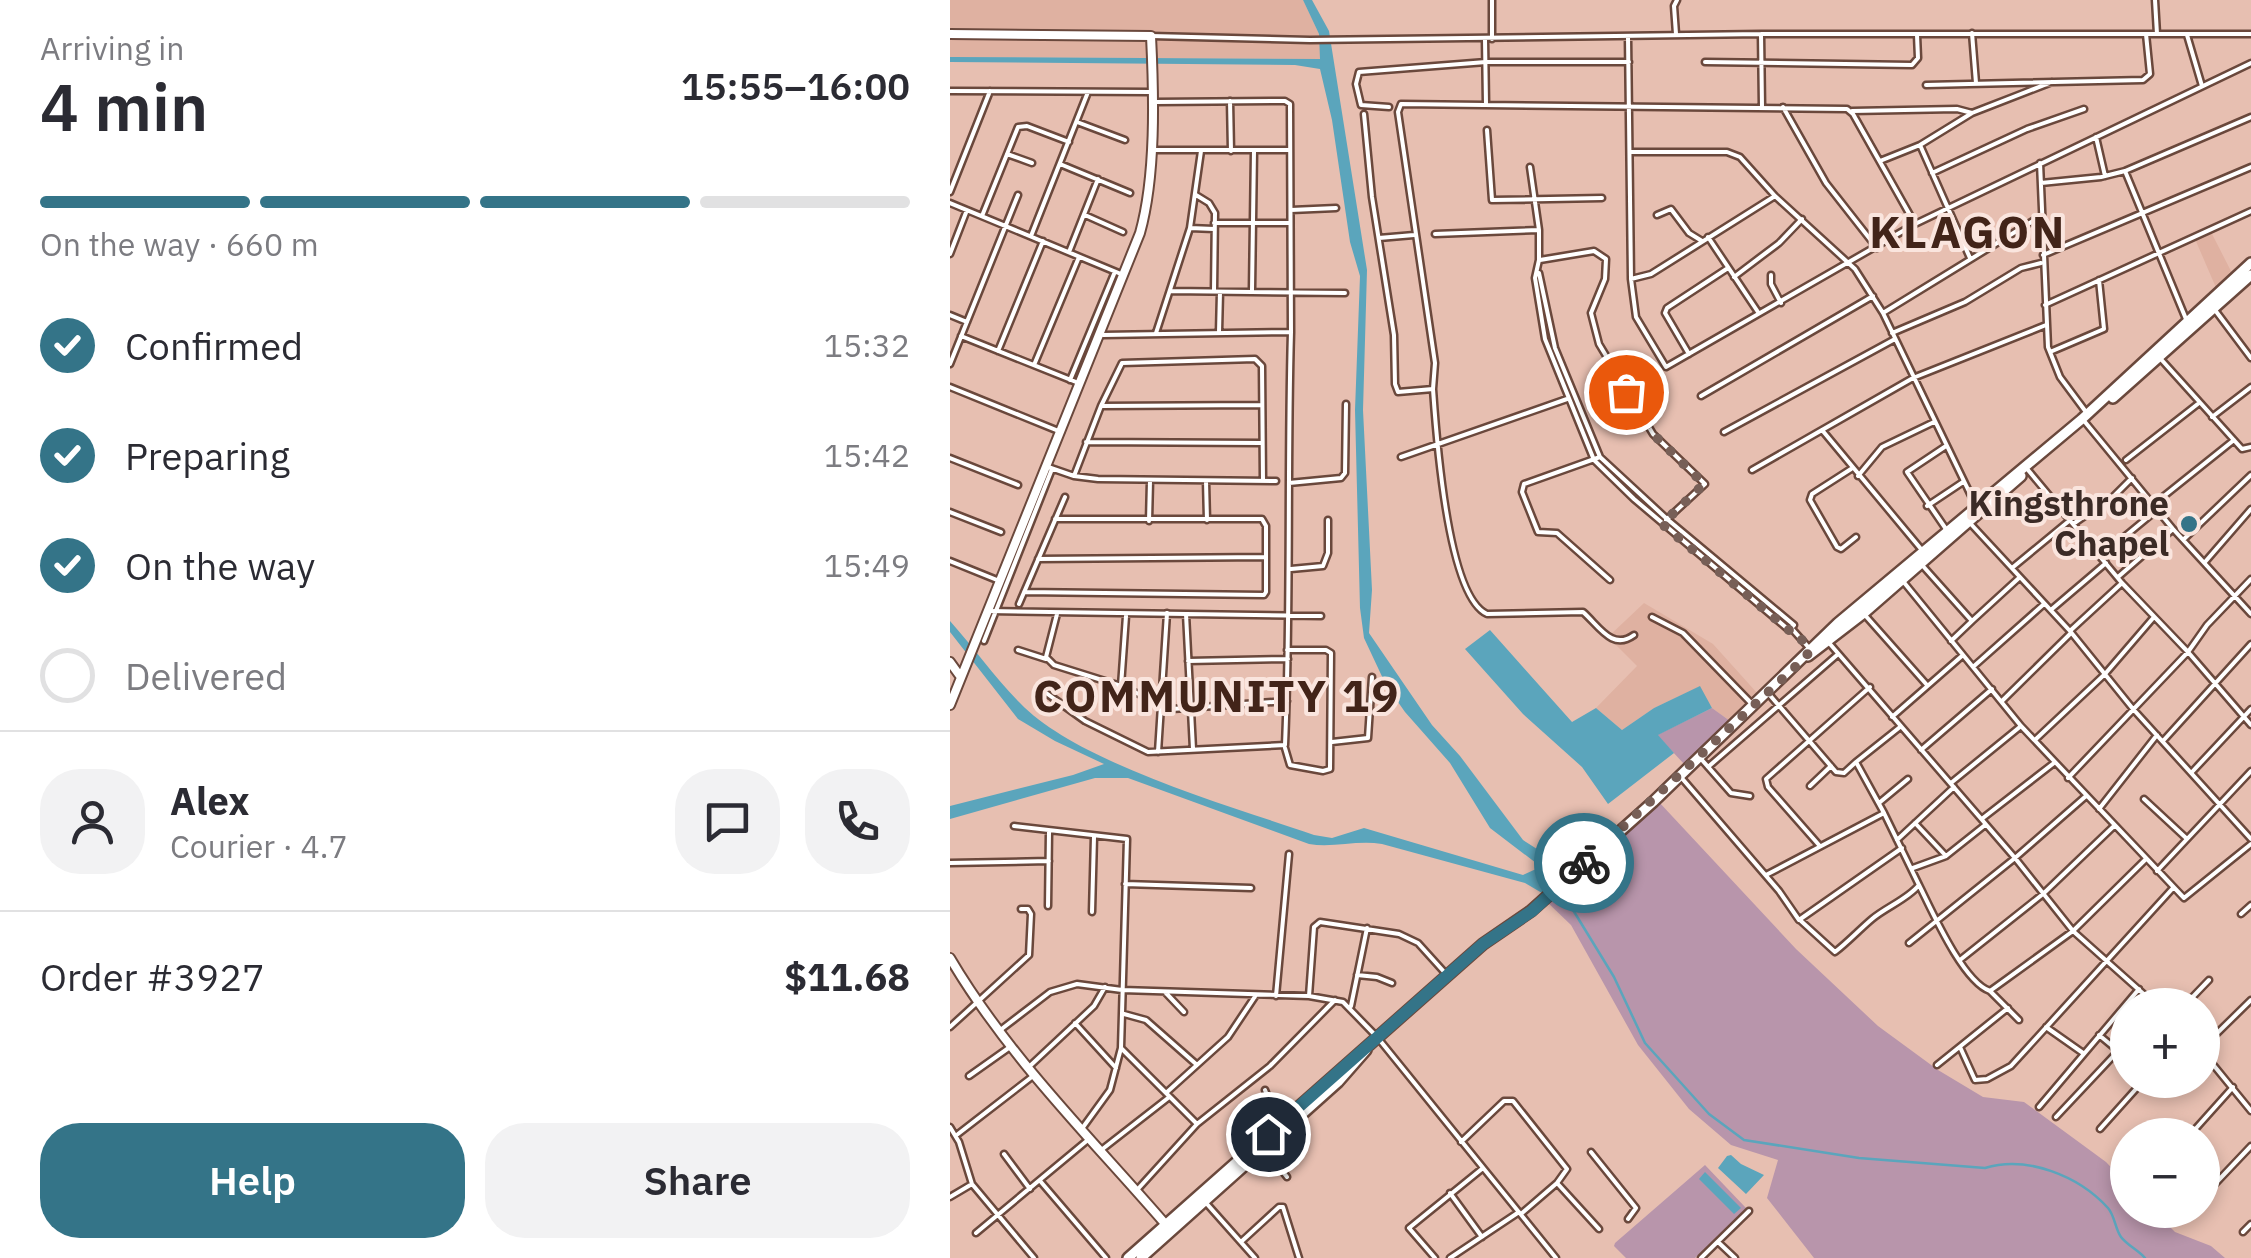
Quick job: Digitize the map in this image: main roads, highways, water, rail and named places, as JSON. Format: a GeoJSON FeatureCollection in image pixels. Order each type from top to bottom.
{"type":"FeatureCollection","features":[{"type":"Feature","properties":{"kind":"main road"},"geometry":{"type":"LineString","coordinates":[[1979,511],[2087,418],[2186,320],[2251,263]]}},
{"type":"Feature","properties":{"kind":"main road"},"geometry":{"type":"LineString","coordinates":[[1826,640],[2251,276]]}},
{"type":"Feature","properties":{"kind":"main road"},"geometry":{"type":"LineString","coordinates":[[1128,1258],[1204,1201],[1483,944],[1532,911],[1808,653],[1864,613],[1948,533],[1968,521]]}},
{"type":"Feature","properties":{"kind":"main road"},"geometry":{"type":"LineString","coordinates":[[1141,1258],[1168,1227],[1362,1053]]}},
{"type":"Feature","properties":{"kind":"water"},"geometry":{"type":"Polygon","coordinates":[[[1303,0],[1312,0],[1329,31],[1367,270],[1363,410],[1372,590],[1369,633],[1432,725],[1523,840],[1559,863],[1597,834],[1603,841],[1542,893],[1525,883],[1382,844],[1309,844],[1128,778],[1095,778],[950,819],[950,806],[1104,764],[1018,719],[950,632],[950,621],[1020,703],[1046,725],[1117,764],[1314,835],[1332,838],[1364,828],[1523,875],[1536,869],[1536,863],[1490,828],[1450,763],[1386,685],[1364,638],[1355,410],[1360,276],[1350,242],[1332,120],[1320,69],[1295,65],[950,62],[950,57],[1320,59],[1319,34],[1303,0]]]}},
{"type":"Feature","properties":{"kind":"water"},"geometry":{"type":"Polygon","coordinates":[[[1490,630],[1572,722],[1596,708],[1622,730],[1654,708],[1700,686],[1712,708],[1658,735],[1674,753],[1608,804],[1582,767],[1523,714],[1465,649],[1490,630]]]}},
{"type":"Feature","properties":{"kind":"water"},"geometry":{"type":"Polygon","coordinates":[[[1731,1155],[1764,1175],[1746,1194],[1718,1168],[1731,1155]]]}},
{"type":"Feature","properties":{"kind":"water"},"geometry":{"type":"Polygon","coordinates":[[[1705,1172],[1741,1208],[1734,1214],[1699,1179],[1705,1172]]]}},
{"type":"Feature","properties":{"kind":"waterway"},"geometry":{"type":"LineString","coordinates":[[1552,899],[1573,910],[1614,977],[1645,1043],[1709,1114],[1744,1140],[1859,1158],[1985,1168],[2018,1164],[2051,1171],[2096,1197],[2110,1211],[2121,1237],[2145,1258]]}},
{"type":"Feature","properties":{"kind":"place","name":"Kingsthrone Chapel"},"geometry":{"type":"Point","coordinates":[2189,524]}},
{"type":"Feature","properties":{"kind":"district","name":"KLAGON"},"geometry":{"type":"Point","coordinates":[1968,232]}},
{"type":"Feature","properties":{"kind":"district","name":"COMMUNITY 19"},"geometry":{"type":"Point","coordinates":[1217,696]}}]}
